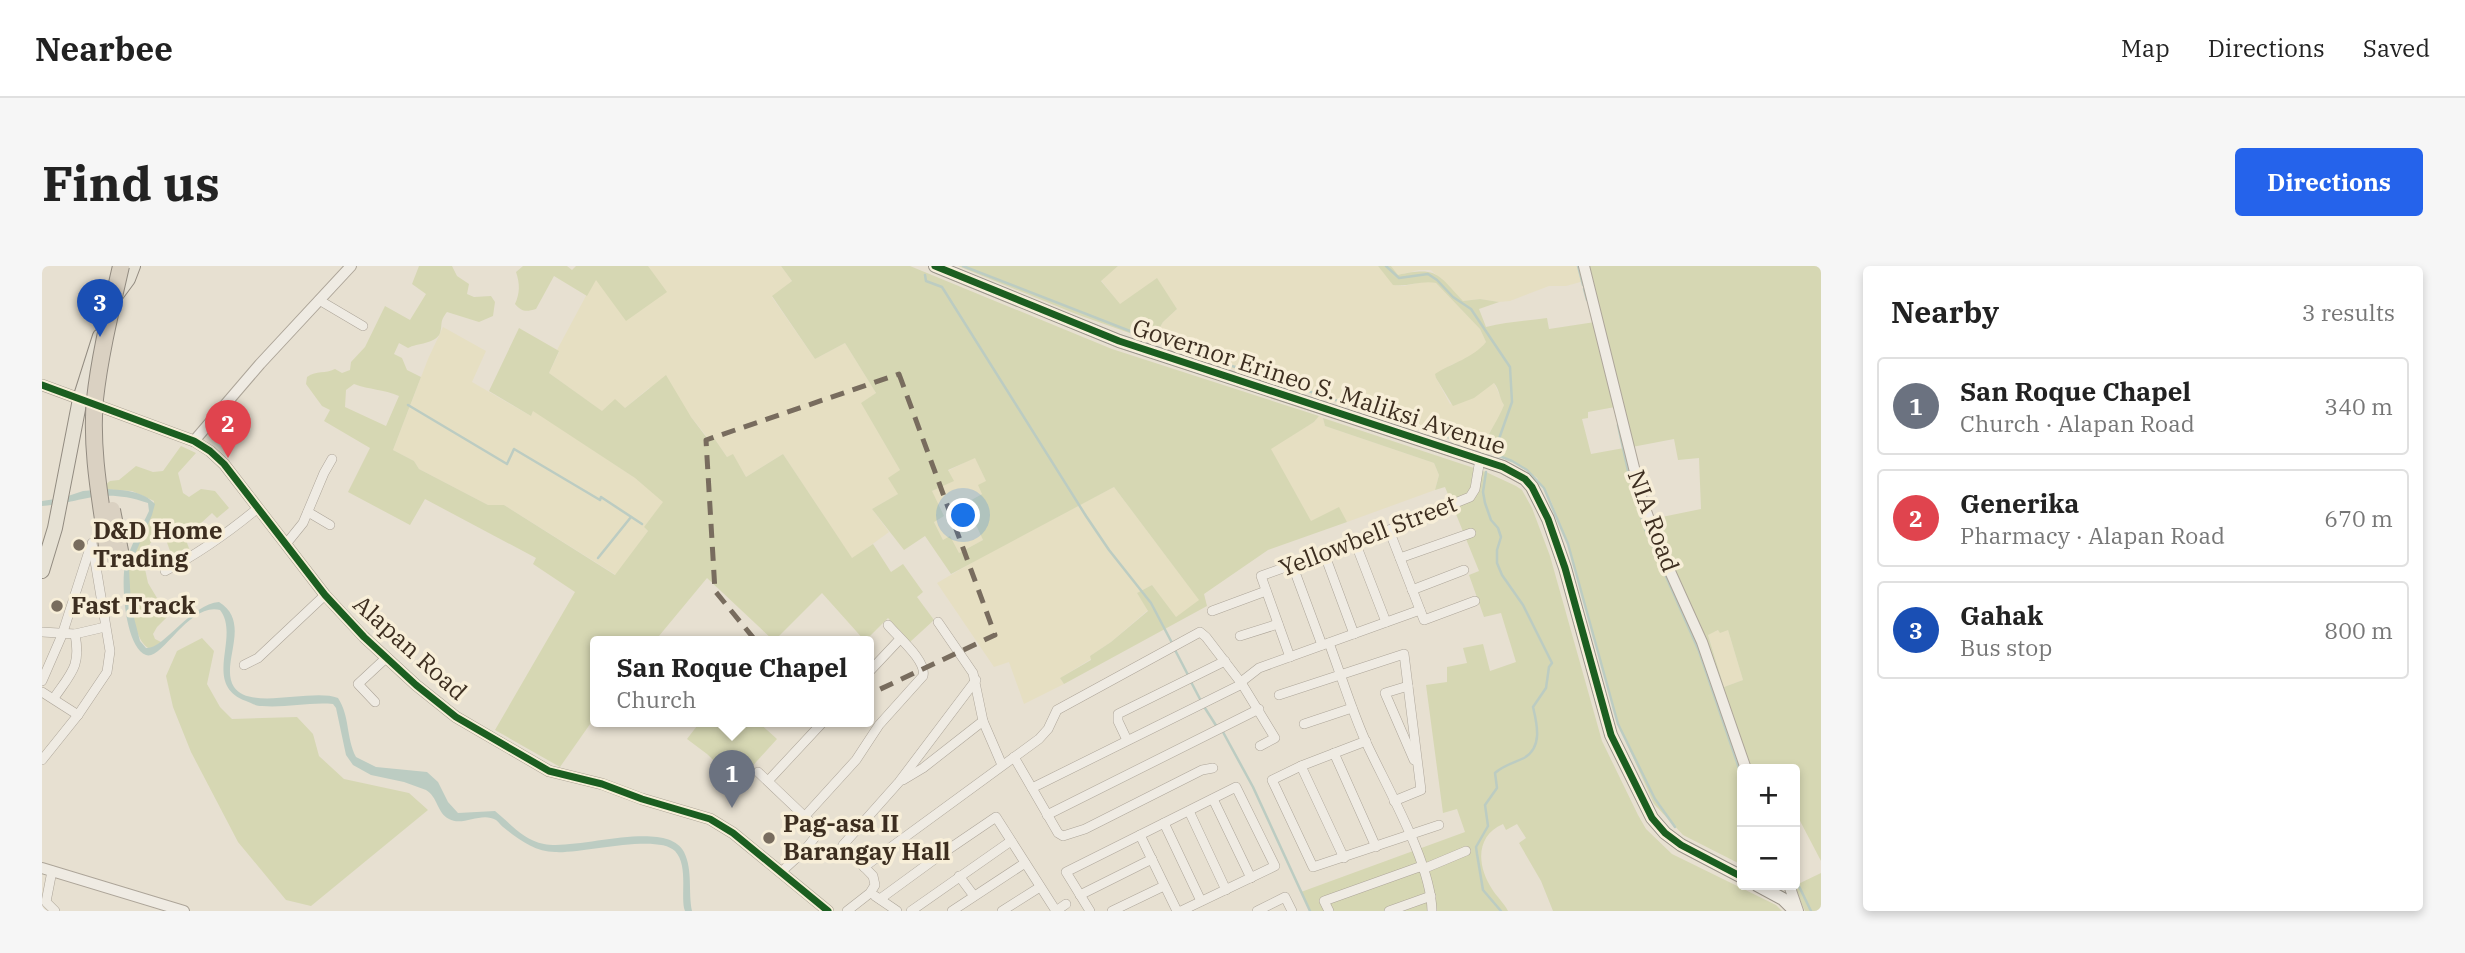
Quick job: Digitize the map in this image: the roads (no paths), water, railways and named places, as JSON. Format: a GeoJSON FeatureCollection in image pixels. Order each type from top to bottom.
{"type":"FeatureCollection","features":[{"type":"Feature","properties":{"kind":"highway"},"geometry":{"type":"LineString","coordinates":[[120,266],[105,335],[95,401],[95,446],[115,558],[105,444],[105,403],[115,338],[132,266]]}},
{"type":"Feature","properties":{"kind":"main road"},"geometry":{"type":"LineString","coordinates":[[42,571],[59,510],[80,399],[117,292],[120,266]]}},
{"type":"Feature","properties":{"kind":"main road"},"geometry":{"type":"LineString","coordinates":[[117,292],[128,279],[132,266]]}},
{"type":"Feature","properties":{"kind":"main road","name":"Governor Erineo S. Maliksi Avenue"},"geometry":{"type":"LineString","coordinates":[[935,266],[1119,341],[1480,459],[1525,479],[1538,495],[1565,568],[1611,735],[1652,818],[1665,833],[1681,845],[1737,874]]}},
{"type":"Feature","properties":{"kind":"main road"},"geometry":{"type":"LineString","coordinates":[[1766,890],[1797,911]]}},
{"type":"Feature","properties":{"kind":"street"},"geometry":{"type":"LineString","coordinates":[[194,441],[260,364],[352,266]]}},
{"type":"Feature","properties":{"kind":"street","name":"NIA Road"},"geometry":{"type":"LineString","coordinates":[[1584,266],[1642,500],[1659,547],[1702,642],[1744,764]]}},
{"type":"Feature","properties":{"kind":"street"},"geometry":{"type":"LineString","coordinates":[[319,300],[363,326]]}},
{"type":"Feature","properties":{"kind":"street","name":"Alapan Road"},"geometry":{"type":"LineString","coordinates":[[42,385],[194,441],[218,457],[325,595],[386,658],[456,716],[538,767],[710,818],[733,833],[828,911]]}},
{"type":"Feature","properties":{"kind":"street"},"geometry":{"type":"LineString","coordinates":[[286,544],[309,512],[332,459]]}},
{"type":"Feature","properties":{"kind":"street","name":"Yellowbell Street"},"geometry":{"type":"LineString","coordinates":[[1266,591],[1261,576],[1389,530],[1473,494],[1480,459]]}},
{"type":"Feature","properties":{"kind":"street"},"geometry":{"type":"LineString","coordinates":[[164,571],[184,561],[258,508]]}},
{"type":"Feature","properties":{"kind":"street"},"geometry":{"type":"LineString","coordinates":[[309,512],[330,525]]}},
{"type":"Feature","properties":{"kind":"street"},"geometry":{"type":"LineString","coordinates":[[1389,530],[1424,620],[1475,601]]}},
{"type":"Feature","properties":{"kind":"street"},"geometry":{"type":"LineString","coordinates":[[1400,558],[1471,533]]}},
{"type":"Feature","properties":{"kind":"street"},"geometry":{"type":"LineString","coordinates":[[1355,542],[1386,622]]}},
{"type":"Feature","properties":{"kind":"street"},"geometry":{"type":"LineString","coordinates":[[42,681],[62,635],[92,543],[110,652],[107,672],[78,715],[42,760]]}},
{"type":"Feature","properties":{"kind":"street"},"geometry":{"type":"LineString","coordinates":[[1324,553],[1354,634]]}},
{"type":"Feature","properties":{"kind":"street"},"geometry":{"type":"LineString","coordinates":[[1292,564],[1422,867],[1431,896],[1432,911]]}},
{"type":"Feature","properties":{"kind":"street"},"geometry":{"type":"LineString","coordinates":[[1412,590],[1465,570]]}},
{"type":"Feature","properties":{"kind":"street"},"geometry":{"type":"LineString","coordinates":[[1212,611],[1266,591],[1290,657]]}},
{"type":"Feature","properties":{"kind":"street"},"geometry":{"type":"LineString","coordinates":[[244,665],[258,658],[325,595]]}},
{"type":"Feature","properties":{"kind":"street"},"geometry":{"type":"LineString","coordinates":[[1032,788],[1242,683],[1259,668],[1420,610]]}},
{"type":"Feature","properties":{"kind":"street"},"geometry":{"type":"LineString","coordinates":[[938,622],[976,680],[983,721],[1002,765]]}},
{"type":"Feature","properties":{"kind":"street"},"geometry":{"type":"LineString","coordinates":[[1240,636],[1278,624]]}},
{"type":"Feature","properties":{"kind":"street"},"geometry":{"type":"LineString","coordinates":[[806,815],[856,760],[879,725],[923,676],[922,663],[888,625]]}},
{"type":"Feature","properties":{"kind":"street"},"geometry":{"type":"LineString","coordinates":[[42,632],[75,634],[105,627]]}},
{"type":"Feature","properties":{"kind":"street"},"geometry":{"type":"LineString","coordinates":[[864,867],[1044,735],[1053,715],[1062,706],[1196,633],[1203,633],[1259,709],[1275,738],[1259,746]]}},
{"type":"Feature","properties":{"kind":"street"},"geometry":{"type":"LineString","coordinates":[[54,698],[75,667],[78,653],[75,634]]}},
{"type":"Feature","properties":{"kind":"street"},"geometry":{"type":"LineString","coordinates":[[874,668],[900,639]]}},
{"type":"Feature","properties":{"kind":"street"},"geometry":{"type":"LineString","coordinates":[[1279,695],[1404,654],[1421,790],[1394,801]]}},
{"type":"Feature","properties":{"kind":"street"},"geometry":{"type":"LineString","coordinates":[[375,702],[358,684],[386,658]]}},
{"type":"Feature","properties":{"kind":"street"},"geometry":{"type":"LineString","coordinates":[[1127,740],[1118,721],[1118,714],[1225,661]]}},
{"type":"Feature","properties":{"kind":"street"},"geometry":{"type":"LineString","coordinates":[[847,911],[870,893],[875,880],[843,845],[900,782],[976,680]]}},
{"type":"Feature","properties":{"kind":"street"},"geometry":{"type":"LineString","coordinates":[[1408,686],[1385,693],[1418,768]]}},
{"type":"Feature","properties":{"kind":"street"},"geometry":{"type":"LineString","coordinates":[[42,692],[78,715]]}},
{"type":"Feature","properties":{"kind":"street"},"geometry":{"type":"LineString","coordinates":[[1304,724],[1352,708]]}},
{"type":"Feature","properties":{"kind":"street"},"geometry":{"type":"LineString","coordinates":[[1047,814],[1259,709]]}},
{"type":"Feature","properties":{"kind":"street"},"geometry":{"type":"LineString","coordinates":[[900,782],[918,772],[983,721]]}},
{"type":"Feature","properties":{"kind":"street"},"geometry":{"type":"LineString","coordinates":[[768,781],[818,727]]}},
{"type":"Feature","properties":{"kind":"street"},"geometry":{"type":"LineString","coordinates":[[1366,741],[1272,780],[1313,867],[1440,825]]}},
{"type":"Feature","properties":{"kind":"street"},"geometry":{"type":"LineString","coordinates":[[1334,753],[1376,847]]}},
{"type":"Feature","properties":{"kind":"street"},"geometry":{"type":"LineString","coordinates":[[1014,757],[1058,833],[1068,835],[1202,770],[1213,768]]}},
{"type":"Feature","properties":{"kind":"street"},"geometry":{"type":"LineString","coordinates":[[1301,766],[1345,858]]}},
{"type":"Feature","properties":{"kind":"street"},"geometry":{"type":"LineString","coordinates":[[758,772],[820,831],[804,851],[781,872]]}},
{"type":"Feature","properties":{"kind":"street"},"geometry":{"type":"LineString","coordinates":[[1090,911],[1066,872],[1140,835],[1164,823],[1213,799],[1236,787],[1275,866],[1179,911],[1140,835]]}},
{"type":"Feature","properties":{"kind":"street"},"geometry":{"type":"LineString","coordinates":[[1213,799],[1251,878]]}},
{"type":"Feature","properties":{"kind":"street"},"geometry":{"type":"LineString","coordinates":[[1189,811],[1226,890]]}},
{"type":"Feature","properties":{"kind":"street"},"geometry":{"type":"LineString","coordinates":[[880,899],[996,817],[1056,911],[1066,904]]}},
{"type":"Feature","properties":{"kind":"street"},"geometry":{"type":"LineString","coordinates":[[1164,823],[1201,901]]}},
{"type":"Feature","properties":{"kind":"street"},"geometry":{"type":"LineString","coordinates":[[911,911],[1011,841]]}},
{"type":"Feature","properties":{"kind":"street"},"geometry":{"type":"LineString","coordinates":[[1329,911],[1324,901],[1466,851]]}},
{"type":"Feature","properties":{"kind":"street"},"geometry":{"type":"LineString","coordinates":[[1080,895],[1152,859]]}},
{"type":"Feature","properties":{"kind":"street"},"geometry":{"type":"LineString","coordinates":[[951,911],[1025,863]]}},
{"type":"Feature","properties":{"kind":"street"},"geometry":{"type":"LineString","coordinates":[[55,911],[46,902],[47,869],[184,911]]}},
{"type":"Feature","properties":{"kind":"street"},"geometry":{"type":"LineString","coordinates":[[959,876],[974,896]]}},
{"type":"Feature","properties":{"kind":"street"},"geometry":{"type":"LineString","coordinates":[[1112,911],[1164,886]]}},
{"type":"Feature","properties":{"kind":"street"},"geometry":{"type":"LineString","coordinates":[[1002,911],[1040,887]]}},
{"type":"Feature","properties":{"kind":"street"},"geometry":{"type":"LineString","coordinates":[[1791,890],[1797,911]]}},
{"type":"Feature","properties":{"kind":"street"},"geometry":{"type":"LineString","coordinates":[[870,893],[897,911]]}},
{"type":"Feature","properties":{"kind":"street"},"geometry":{"type":"LineString","coordinates":[[1389,911],[1431,896]]}},
{"type":"Feature","properties":{"kind":"street"},"geometry":{"type":"LineString","coordinates":[[1257,911],[1285,897],[1292,911]]}},
{"type":"Feature","properties":{"kind":"waterway"},"geometry":{"type":"LineString","coordinates":[[963,266],[1153,340],[1469,444],[1527,470],[1544,488],[1568,544],[1618,724],[1655,799],[1675,827]]}},
{"type":"Feature","properties":{"kind":"waterway"},"geometry":{"type":"LineString","coordinates":[[1386,266],[1399,278],[1428,274],[1437,280],[1453,297],[1471,309],[1510,367],[1512,402],[1494,453]]}},
{"type":"Feature","properties":{"kind":"waterway"},"geometry":{"type":"LineString","coordinates":[[1578,266],[1583,285]]}},
{"type":"Feature","properties":{"kind":"waterway"},"geometry":{"type":"LineString","coordinates":[[925,275],[926,281],[942,287],[1086,516],[1151,603],[1171,641]]}},
{"type":"Feature","properties":{"kind":"waterway"},"geometry":{"type":"LineString","coordinates":[[1584,289],[1587,300]]}},
{"type":"Feature","properties":{"kind":"waterway"},"geometry":{"type":"LineString","coordinates":[[408,405],[507,464],[514,449],[600,500],[601,497],[642,524]]}},
{"type":"Feature","properties":{"kind":"waterway"},"geometry":{"type":"LineString","coordinates":[[1618,425],[1630,480],[1645,529],[1699,651],[1738,764]]}},
{"type":"Feature","properties":{"kind":"waterway"},"geometry":{"type":"LineString","coordinates":[[1486,472],[1483,492],[1485,503],[1501,537],[1497,563],[1523,605],[1552,663],[1546,688],[1533,707],[1537,735],[1534,748],[1524,758],[1495,773],[1497,788],[1485,805],[1488,826],[1476,847],[1483,890],[1501,911]]}},
{"type":"Feature","properties":{"kind":"waterway"},"geometry":{"type":"LineString","coordinates":[[598,558],[631,517]]}},
{"type":"Feature","properties":{"kind":"waterway"},"geometry":{"type":"LineString","coordinates":[[1174,648],[1188,675]]}},
{"type":"Feature","properties":{"kind":"waterway"},"geometry":{"type":"LineString","coordinates":[[1190,680],[1201,701]]}},
{"type":"Feature","properties":{"kind":"waterway"},"geometry":{"type":"LineString","coordinates":[[1203,705],[1217,727]]}},
{"type":"Feature","properties":{"kind":"waterway"},"geometry":{"type":"LineString","coordinates":[[1223,732],[1253,787],[1310,911]]}},
{"type":"Feature","properties":{"kind":"waterway"},"geometry":{"type":"LineString","coordinates":[[1800,888],[1811,911]]}},
{"type":"Feature","properties":{"kind":"place","name":"Gahak"},"geometry":{"type":"Point","coordinates":[100,337]}},
{"type":"Feature","properties":{"kind":"place","name":"Generika"},"geometry":{"type":"Point","coordinates":[228,458]}},
{"type":"Feature","properties":{"kind":"place","name":"D&D Home Trading"},"geometry":{"type":"Point","coordinates":[79,545]}},
{"type":"Feature","properties":{"kind":"place","name":"Fast Track"},"geometry":{"type":"Point","coordinates":[57,606]}},
{"type":"Feature","properties":{"kind":"place","name":"San Roque Chapel"},"geometry":{"type":"Point","coordinates":[732,808]}},
{"type":"Feature","properties":{"kind":"place","name":"Pag-asa II Barangay Hall"},"geometry":{"type":"Point","coordinates":[769,838]}}]}
